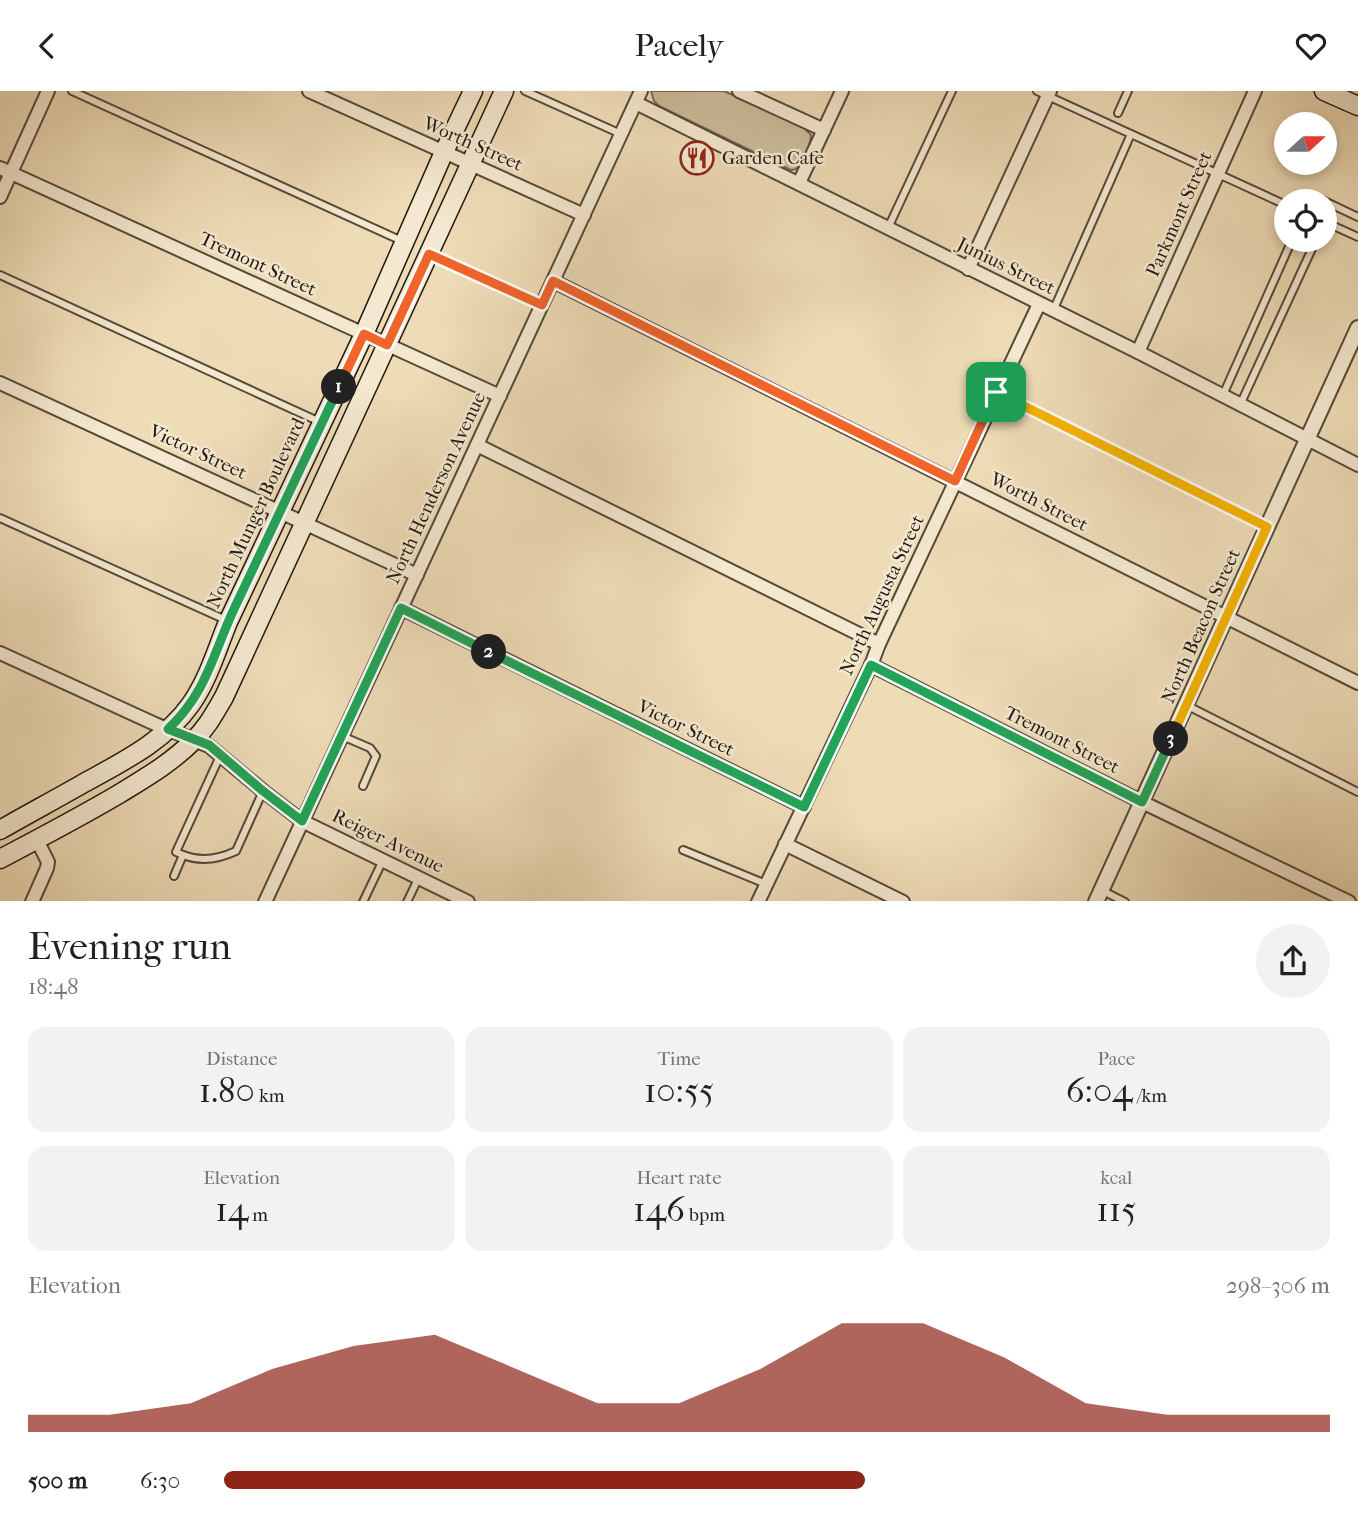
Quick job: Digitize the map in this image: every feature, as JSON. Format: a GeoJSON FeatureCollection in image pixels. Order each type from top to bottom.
{"type":"FeatureCollection","features":[{"type":"Feature","properties":{"kind":"main road","name":"North Munger Boulevard"},"geometry":{"type":"LineString","coordinates":[[0,830],[128,758],[168,729],[192,703],[364,334],[473,91]]}},
{"type":"Feature","properties":{"kind":"main road"},"geometry":{"type":"LineString","coordinates":[[0,859],[88,812],[153,773],[174,759],[208,725],[225,697],[504,91]]}},
{"type":"Feature","properties":{"kind":"main road"},"geometry":{"type":"LineString","coordinates":[[1324,91],[1358,107]]}},
{"type":"Feature","properties":{"kind":"street"},"geometry":{"type":"LineString","coordinates":[[0,197],[6,170],[48,91]]}},
{"type":"Feature","properties":{"kind":"street","name":"Worth Street"},"geometry":{"type":"LineString","coordinates":[[309,91],[584,215]]}},
{"type":"Feature","properties":{"kind":"street"},"geometry":{"type":"LineString","coordinates":[[739,91],[824,130]]}},
{"type":"Feature","properties":{"kind":"street"},"geometry":{"type":"LineString","coordinates":[[799,183],[842,91]]}},
{"type":"Feature","properties":{"kind":"street","name":"Parkmont Street"},"geometry":{"type":"LineString","coordinates":[[1138,352],[1255,91]]}},
{"type":"Feature","properties":{"kind":"street"},"geometry":{"type":"LineString","coordinates":[[968,269],[1045,93]]}},
{"type":"Feature","properties":{"kind":"street","name":"North Henderson Avenue"},"geometry":{"type":"LineString","coordinates":[[265,901],[638,97]]}},
{"type":"Feature","properties":{"kind":"street","name":"Junius Street"},"geometry":{"type":"LineString","coordinates":[[638,97],[888,229],[1138,352],[1358,465]]}},
{"type":"Feature","properties":{"kind":"street","name":"Tremont Street"},"geometry":{"type":"LineString","coordinates":[[6,170],[500,396]]}},
{"type":"Feature","properties":{"kind":"street","name":"Worth Street"},"geometry":{"type":"LineString","coordinates":[[553,281],[1358,683]]}},
{"type":"Feature","properties":{"kind":"street","name":"North Augusta Street"},"geometry":{"type":"LineString","coordinates":[[758,901],[1039,304]]}},
{"type":"Feature","properties":{"kind":"street","name":"North Beacon Street"},"geometry":{"type":"LineString","coordinates":[[1099,896],[1358,328]]}},
{"type":"Feature","properties":{"kind":"street","name":"Victor Street"},"geometry":{"type":"LineString","coordinates":[[0,383],[417,575]]}},
{"type":"Feature","properties":{"kind":"street"},"geometry":{"type":"LineString","coordinates":[[477,445],[879,644]]}},
{"type":"Feature","properties":{"kind":"street","name":"Victor Street"},"geometry":{"type":"LineString","coordinates":[[401,608],[804,807]]}},
{"type":"Feature","properties":{"kind":"street","name":"Reiger Avenue"},"geometry":{"type":"LineString","coordinates":[[0,653],[209,745],[302,821],[468,901]]}},
{"type":"Feature","properties":{"kind":"street","name":"Tremont Street"},"geometry":{"type":"LineString","coordinates":[[871,665],[1142,802],[1349,901]]}},
{"type":"Feature","properties":{"kind":"street"},"geometry":{"type":"LineString","coordinates":[[32,901],[48,862],[37,840]]}},
{"type":"Feature","properties":{"kind":"street"},"geometry":{"type":"LineString","coordinates":[[785,844],[903,901]]}},
{"type":"Feature","properties":{"kind":"lane"},"geometry":{"type":"LineString","coordinates":[[72,91],[404,242]]}},
{"type":"Feature","properties":{"kind":"lane"},"geometry":{"type":"LineString","coordinates":[[525,91],[621,134]]}},
{"type":"Feature","properties":{"kind":"lane"},"geometry":{"type":"LineString","coordinates":[[888,229],[952,91]]}},
{"type":"Feature","properties":{"kind":"lane"},"geometry":{"type":"LineString","coordinates":[[1118,113],[1128,91]]}},
{"type":"Feature","properties":{"kind":"lane"},"geometry":{"type":"LineString","coordinates":[[1045,93],[1274,199]]}},
{"type":"Feature","properties":{"kind":"lane"},"geometry":{"type":"LineString","coordinates":[[1053,310],[1131,134]]}},
{"type":"Feature","properties":{"kind":"lane"},"geometry":{"type":"LineString","coordinates":[[1337,207],[1358,216]]}},
{"type":"Feature","properties":{"kind":"lane"},"geometry":{"type":"LineString","coordinates":[[1337,227],[1358,237]]}},
{"type":"Feature","properties":{"kind":"lane"},"geometry":{"type":"LineString","coordinates":[[1222,396],[1287,252]]}},
{"type":"Feature","properties":{"kind":"lane"},"geometry":{"type":"LineString","coordinates":[[1240,405],[1310,252]]}},
{"type":"Feature","properties":{"kind":"lane"},"geometry":{"type":"LineString","coordinates":[[429,254],[542,305]]}},
{"type":"Feature","properties":{"kind":"lane"},"geometry":{"type":"LineString","coordinates":[[0,275],[322,423]]}},
{"type":"Feature","properties":{"kind":"lane"},"geometry":{"type":"LineString","coordinates":[[996,392],[1267,527]]}},
{"type":"Feature","properties":{"kind":"lane"},"geometry":{"type":"LineString","coordinates":[[0,518],[228,622]]}},
{"type":"Feature","properties":{"kind":"lane"},"geometry":{"type":"LineString","coordinates":[[1186,705],[1358,792]]}},
{"type":"Feature","properties":{"kind":"lane"},"geometry":{"type":"LineString","coordinates":[[342,736],[370,748],[376,756],[363,786]]}},
{"type":"Feature","properties":{"kind":"lane"},"geometry":{"type":"LineString","coordinates":[[221,754],[176,852],[197,860],[206,860],[236,851],[263,791]]}},
{"type":"Feature","properties":{"kind":"lane"},"geometry":{"type":"LineString","coordinates":[[683,850],[766,884]]}},
{"type":"Feature","properties":{"kind":"lane"},"geometry":{"type":"LineString","coordinates":[[174,876],[183,855]]}},
{"type":"Feature","properties":{"kind":"lane"},"geometry":{"type":"LineString","coordinates":[[363,901],[383,860]]}},
{"type":"Feature","properties":{"kind":"lane"},"geometry":{"type":"LineString","coordinates":[[407,901],[419,877]]}},
{"type":"Feature","properties":{"kind":"lane"},"geometry":{"type":"LineString","coordinates":[[1099,896],[1125,901]]}},
{"type":"Feature","properties":{"kind":"shaded area"},"geometry":{"type":"Polygon","coordinates":[[[651,91],[724,91],[804,128],[811,135],[810,143],[799,166],[791,170],[659,106],[651,91]]]}},
{"type":"Feature","properties":{"kind":"place","name":"Garden Cafe"},"geometry":{"type":"Point","coordinates":[697,158]}},
{"type":"Feature","properties":{"kind":"route"},"geometry":{"type":"LineString","coordinates":[[429,254],[542,305],[553,281],[955,481],[996,392],[1267,527],[1142,802],[871,665],[804,807],[401,608],[302,821],[209,745],[168,729],[182,716],[202,685],[228,622],[364,334],[387,345],[429,254]]}}]}
